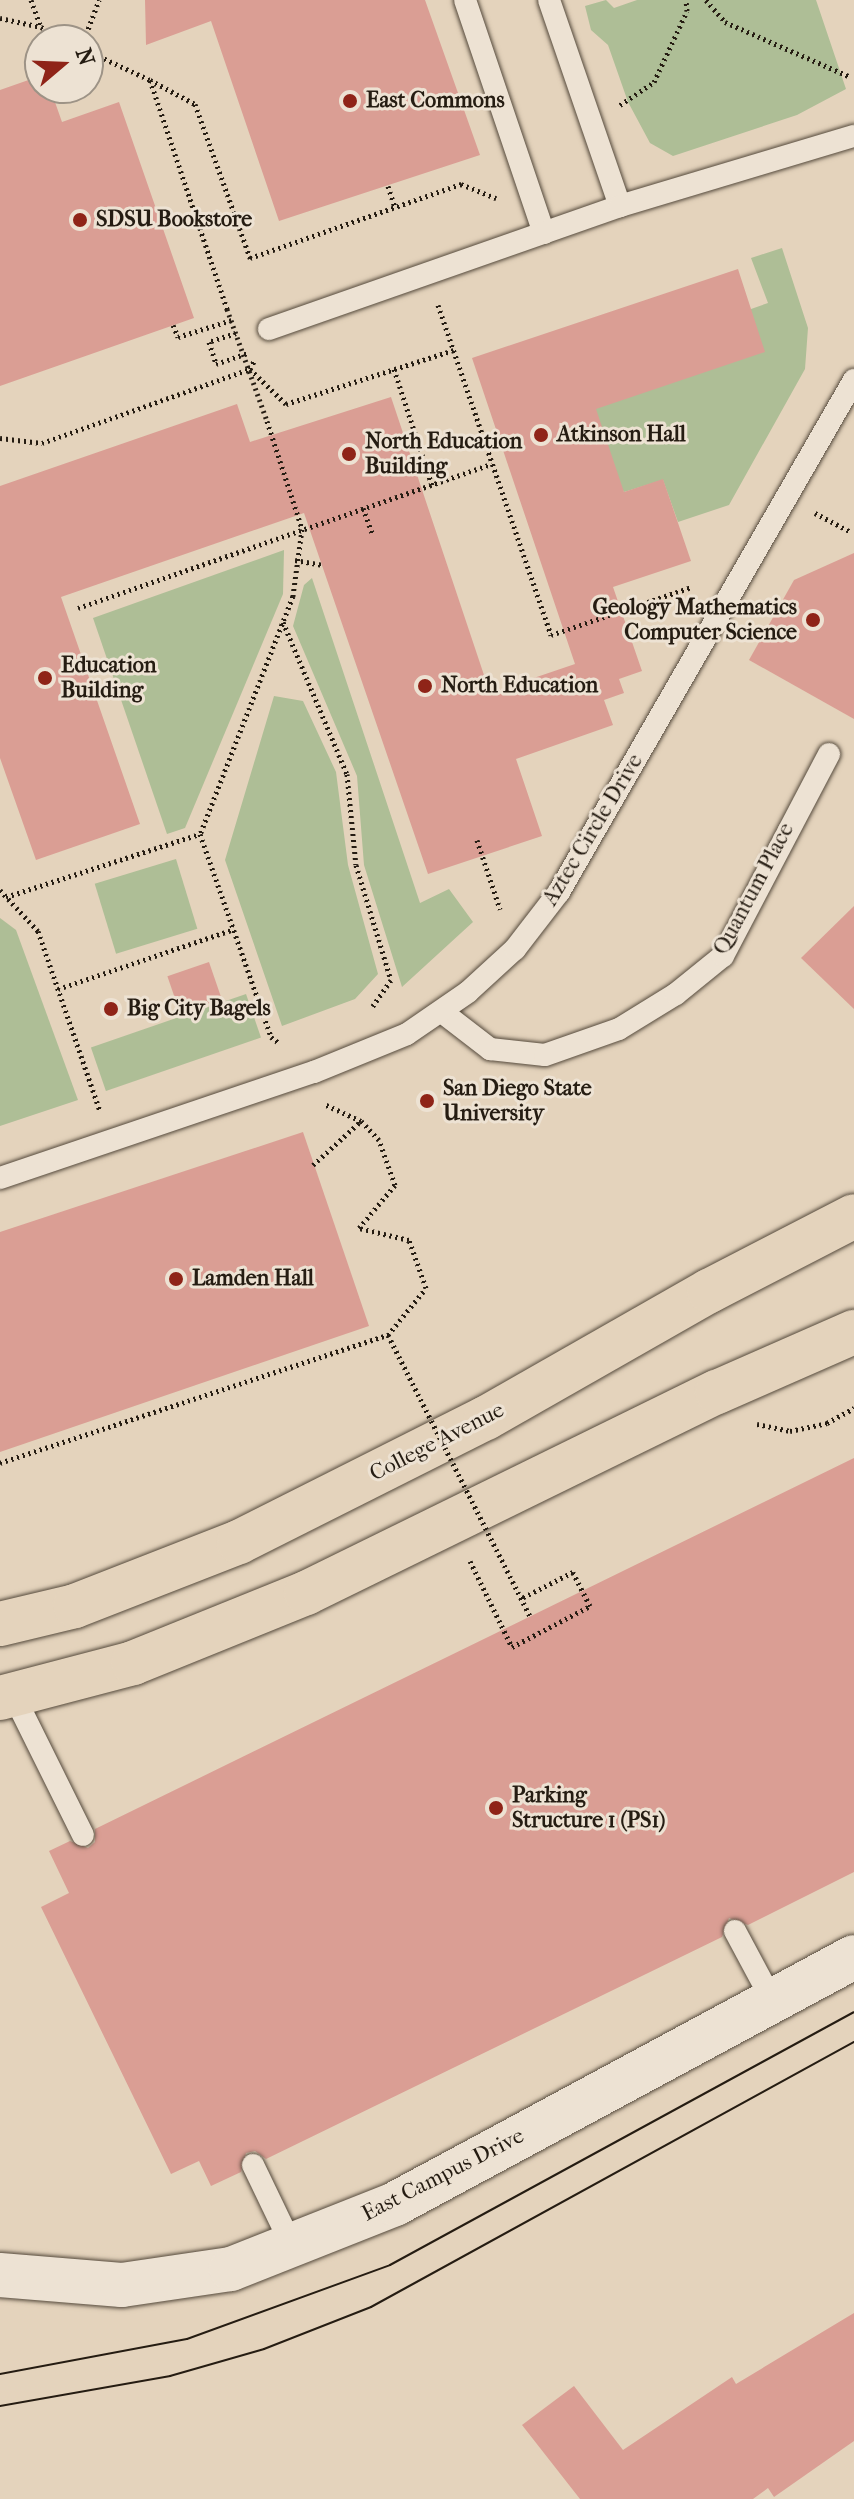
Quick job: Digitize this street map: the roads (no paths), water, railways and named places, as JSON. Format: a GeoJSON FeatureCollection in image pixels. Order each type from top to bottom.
{"type":"FeatureCollection","features":[{"type":"Feature","properties":{"kind":"main road","name":"College Avenue"},"geometry":{"type":"LineString","coordinates":[[0,1624],[75,1606],[239,1542],[486,1418],[709,1291],[854,1216]]}},
{"type":"Feature","properties":{"kind":"main road"},"geometry":{"type":"LineString","coordinates":[[7,1697],[133,1663],[306,1593],[717,1392],[854,1332]]}},
{"type":"Feature","properties":{"kind":"street","name":"East Campus Drive"},"geometry":{"type":"LineString","coordinates":[[0,2275],[122,2285],[231,2269],[395,2204],[854,1957]]}},
{"type":"Feature","properties":{"kind":"lane"},"geometry":{"type":"LineString","coordinates":[[465,0],[544,233]]}},
{"type":"Feature","properties":{"kind":"lane"},"geometry":{"type":"LineString","coordinates":[[549,0],[620,206]]}},
{"type":"Feature","properties":{"kind":"lane"},"geometry":{"type":"LineString","coordinates":[[269,329],[620,206],[851,136]]}},
{"type":"Feature","properties":{"kind":"lane","name":"Aztec Circle Drive"},"geometry":{"type":"LineString","coordinates":[[0,1178],[324,1068],[407,1034],[442,1012],[515,949],[559,892],[854,380]]}},
{"type":"Feature","properties":{"kind":"lane","name":"Quantum Place"},"geometry":{"type":"LineString","coordinates":[[442,1012],[490,1049],[545,1055],[619,1029],[676,994],[723,956],[829,754]]}},
{"type":"Feature","properties":{"kind":"lane"},"geometry":{"type":"LineString","coordinates":[[7,1697],[83,1835]]}},
{"type":"Feature","properties":{"kind":"lane"},"geometry":{"type":"LineString","coordinates":[[735,1931],[773,2002]]}},
{"type":"Feature","properties":{"kind":"lane"},"geometry":{"type":"LineString","coordinates":[[253,2165],[291,2244]]}},
{"type":"Feature","properties":{"kind":"tram line"},"geometry":{"type":"LineString","coordinates":[[0,2374],[187,2339],[390,2265],[854,2012]]}},
{"type":"Feature","properties":{"kind":"tram line"},"geometry":{"type":"LineString","coordinates":[[0,2406],[170,2376],[264,2349],[371,2307],[854,2042]]}},
{"type":"Feature","properties":{"kind":"place","name":"East Commons"},"geometry":{"type":"Point","coordinates":[350,101]}},
{"type":"Feature","properties":{"kind":"place","name":"SDSU Bookstore"},"geometry":{"type":"Point","coordinates":[80,220]}},
{"type":"Feature","properties":{"kind":"place","name":"Atkinson Hall"},"geometry":{"type":"Point","coordinates":[541,435]}},
{"type":"Feature","properties":{"kind":"place","name":"North Education Building"},"geometry":{"type":"Point","coordinates":[349,454]}},
{"type":"Feature","properties":{"kind":"place","name":"Geology Mathematics Computer Science"},"geometry":{"type":"Point","coordinates":[813,620]}},
{"type":"Feature","properties":{"kind":"place","name":"Education Building"},"geometry":{"type":"Point","coordinates":[45,678]}},
{"type":"Feature","properties":{"kind":"place","name":"North Education"},"geometry":{"type":"Point","coordinates":[425,686]}},
{"type":"Feature","properties":{"kind":"place","name":"Big City Bagels"},"geometry":{"type":"Point","coordinates":[111,1009]}},
{"type":"Feature","properties":{"kind":"place","name":"San Diego State University"},"geometry":{"type":"Point","coordinates":[427,1101]}},
{"type":"Feature","properties":{"kind":"place","name":"Lamden Hall"},"geometry":{"type":"Point","coordinates":[176,1279]}},
{"type":"Feature","properties":{"kind":"place","name":"Parking Structure 1 (PS1)"},"geometry":{"type":"Point","coordinates":[496,1808]}}]}
